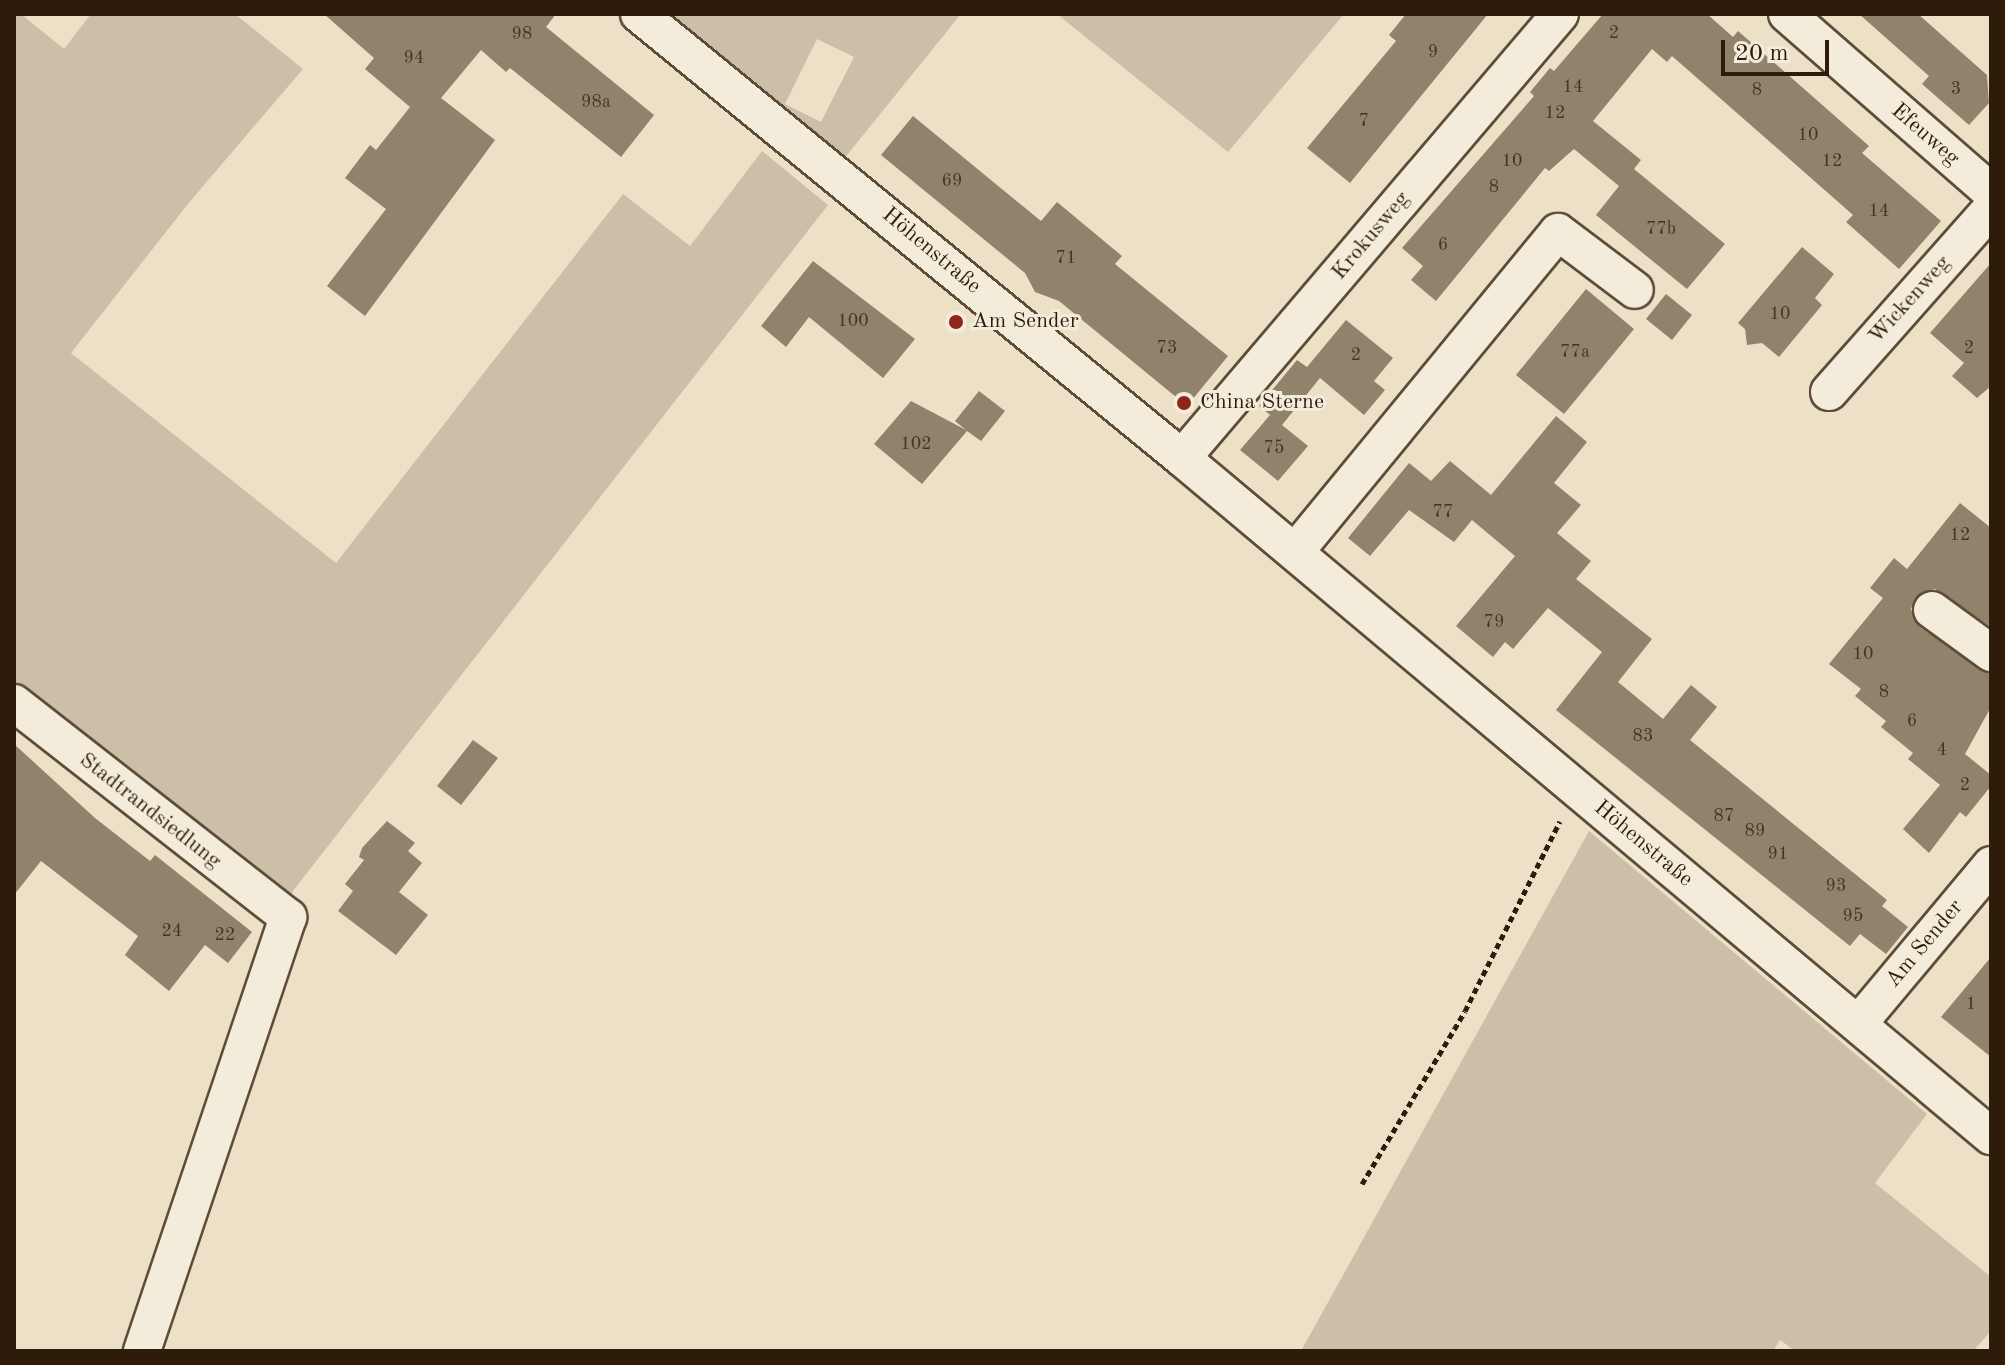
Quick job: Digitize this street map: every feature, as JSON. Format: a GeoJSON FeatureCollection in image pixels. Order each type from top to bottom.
{"type":"FeatureCollection","features":[{"type":"Feature","properties":{"kind":"street","name":"Höhenstraße"},"geometry":{"type":"LineString","coordinates":[[639,14],[1182,458],[1991,1136]]}},
{"type":"Feature","properties":{"kind":"street","name":"Krokusweg"},"geometry":{"type":"LineString","coordinates":[[1182,458],[1560,14]]}},
{"type":"Feature","properties":{"kind":"street","name":"Efeuweg"},"geometry":{"type":"LineString","coordinates":[[1787,14],[1991,192]]}},
{"type":"Feature","properties":{"kind":"street","name":"Wickenweg"},"geometry":{"type":"LineString","coordinates":[[1829,392],[1991,209]]}},
{"type":"Feature","properties":{"kind":"street"},"geometry":{"type":"LineString","coordinates":[[1295,552],[1558,232],[1635,290]]}},
{"type":"Feature","properties":{"kind":"street"},"geometry":{"type":"LineString","coordinates":[[1932,610],[1991,653]]}},
{"type":"Feature","properties":{"kind":"street","name":"Stadtrandsiedlung"},"geometry":{"type":"LineString","coordinates":[[14,703],[288,917],[142,1351]]}},
{"type":"Feature","properties":{"kind":"street","name":"Am Sender"},"geometry":{"type":"LineString","coordinates":[[1859,1023],[1991,865]]}},
{"type":"Feature","properties":{"kind":"path"},"geometry":{"type":"LineString","coordinates":[[1362,1184],[1465,1011],[1576,788]]}},
{"type":"Feature","properties":{"kind":"shaded area"},"geometry":{"type":"Polygon","coordinates":[[[14,14],[21,14],[64,49],[91,14],[235,14],[303,69],[187,205],[71,353],[336,563],[623,194],[690,246],[762,151],[828,205],[289,896],[14,681],[14,14]]]}},
{"type":"Feature","properties":{"kind":"shaded area"},"geometry":{"type":"Polygon","coordinates":[[[662,14],[961,14],[843,160],[662,14]],[[817,39],[785,104],[821,122],[854,57],[817,39]]]}},
{"type":"Feature","properties":{"kind":"shaded area"},"geometry":{"type":"Polygon","coordinates":[[[1057,14],[1344,14],[1228,152],[1057,14]]]}},
{"type":"Feature","properties":{"kind":"shaded area"},"geometry":{"type":"Polygon","coordinates":[[[1589,831],[1927,1114],[1875,1183],[1991,1277],[1991,1331],[1973,1351],[1795,1351],[1780,1340],[1773,1351],[1301,1351],[1589,831]]]}},
{"type":"Feature","properties":{"kind":"building"},"geometry":{"type":"Polygon","coordinates":[[[324,14],[556,14],[546,27],[654,115],[621,157],[510,68],[506,72],[481,50],[441,98],[495,140],[365,316],[327,286],[386,209],[345,178],[370,145],[376,150],[410,107],[365,69],[374,58],[324,14]]]}},
{"type":"Feature","properties":{"kind":"building"},"geometry":{"type":"Polygon","coordinates":[[[1406,14],[1488,14],[1350,183],[1307,148],[1396,41],[1389,35],[1406,14]]]}},
{"type":"Feature","properties":{"kind":"building"},"geometry":{"type":"Polygon","coordinates":[[[1603,14],[1707,14],[1733,37],[1738,31],[1869,146],[1862,153],[1941,221],[1899,269],[1846,222],[1853,215],[1672,56],[1667,62],[1652,49],[1593,121],[1641,160],[1634,169],[1725,244],[1687,289],[1596,215],[1619,186],[1574,149],[1549,171],[1545,168],[1436,301],[1411,280],[1423,266],[1402,248],[1534,96],[1530,92],[1550,68],[1554,71],[1603,14]]]}},
{"type":"Feature","properties":{"kind":"building"},"geometry":{"type":"Polygon","coordinates":[[[1859,14],[1918,14],[1987,75],[1989,103],[1969,125],[1922,84],[1929,76],[1859,14]]]}},
{"type":"Feature","properties":{"kind":"building"},"geometry":{"type":"Polygon","coordinates":[[[913,116],[1041,221],[1057,202],[1122,256],[1115,264],[1228,356],[1187,406],[1059,301],[1035,292],[1025,273],[881,155],[913,116]]]}},
{"type":"Feature","properties":{"kind":"building"},"geometry":{"type":"Polygon","coordinates":[[[1802,247],[1834,274],[1815,298],[1822,305],[1779,357],[1762,343],[1747,345],[1745,329],[1738,323],[1802,247]]]}},
{"type":"Feature","properties":{"kind":"building"},"geometry":{"type":"Polygon","coordinates":[[[813,261],[915,339],[883,378],[809,317],[786,347],[761,326],[813,261]]]}},
{"type":"Feature","properties":{"kind":"building"},"geometry":{"type":"Polygon","coordinates":[[[1991,263],[1991,386],[1977,398],[1952,376],[1964,363],[1930,333],[1991,263]]]}},
{"type":"Feature","properties":{"kind":"building"},"geometry":{"type":"Polygon","coordinates":[[[1586,289],[1634,329],[1564,414],[1516,375],[1586,289]]]}},
{"type":"Feature","properties":{"kind":"building"},"geometry":{"type":"Polygon","coordinates":[[[1666,294],[1692,315],[1672,340],[1646,319],[1666,294]]]}},
{"type":"Feature","properties":{"kind":"building"},"geometry":{"type":"Polygon","coordinates":[[[1346,320],[1393,358],[1374,381],[1385,390],[1364,415],[1320,378],[1282,425],[1308,446],[1278,481],[1240,450],[1270,415],[1280,423],[1259,406],[1297,360],[1307,367],[1346,320]]]}},
{"type":"Feature","properties":{"kind":"building"},"geometry":{"type":"Polygon","coordinates":[[[979,391],[1005,411],[981,441],[967,431],[922,484],[874,444],[911,401],[966,430],[955,421],[979,391]]]}},
{"type":"Feature","properties":{"kind":"building"},"geometry":{"type":"Polygon","coordinates":[[[1556,416],[1587,442],[1554,483],[1581,505],[1557,533],[1591,561],[1576,579],[1652,639],[1618,682],[1663,719],[1691,685],[1717,707],[1690,740],[1887,900],[1882,906],[1908,927],[1886,954],[1860,934],[1850,946],[1556,710],[1602,652],[1548,608],[1513,649],[1505,642],[1493,657],[1456,626],[1515,556],[1472,520],[1454,542],[1409,510],[1370,556],[1348,538],[1409,463],[1431,481],[1450,461],[1491,495],[1556,416]]]}},
{"type":"Feature","properties":{"kind":"building"},"geometry":{"type":"Polygon","coordinates":[[[1960,503],[1991,528],[1991,627],[1935,589],[1916,597],[1911,609],[1920,627],[1991,674],[1991,707],[1965,754],[1991,775],[1991,786],[1966,817],[1960,812],[1929,853],[1903,829],[1940,785],[1908,759],[1913,753],[1881,727],[1886,721],[1855,696],[1861,689],[1829,664],[1883,598],[1870,588],[1894,558],[1907,569],[1960,503]]]}},
{"type":"Feature","properties":{"kind":"building"},"geometry":{"type":"Polygon","coordinates":[[[473,740],[498,758],[461,805],[437,786],[473,740]]]}},
{"type":"Feature","properties":{"kind":"building"},"geometry":{"type":"Polygon","coordinates":[[[14,744],[95,818],[150,861],[155,855],[252,932],[228,963],[205,945],[169,991],[125,955],[138,936],[41,861],[14,895],[14,744]]]}},
{"type":"Feature","properties":{"kind":"building"},"geometry":{"type":"Polygon","coordinates":[[[387,821],[415,843],[408,851],[422,863],[399,892],[428,915],[396,955],[338,911],[353,891],[345,884],[364,860],[359,857],[362,848],[387,821]]]}},
{"type":"Feature","properties":{"kind":"building"},"geometry":{"type":"Polygon","coordinates":[[[1991,957],[1991,1057],[1941,1017],[1991,957]]]}},
{"type":"Feature","properties":{"kind":"place","name":"Am Sender"},"geometry":{"type":"Point","coordinates":[956,322]}},
{"type":"Feature","properties":{"kind":"place","name":"China Sterne"},"geometry":{"type":"Point","coordinates":[1184,403]}}]}
